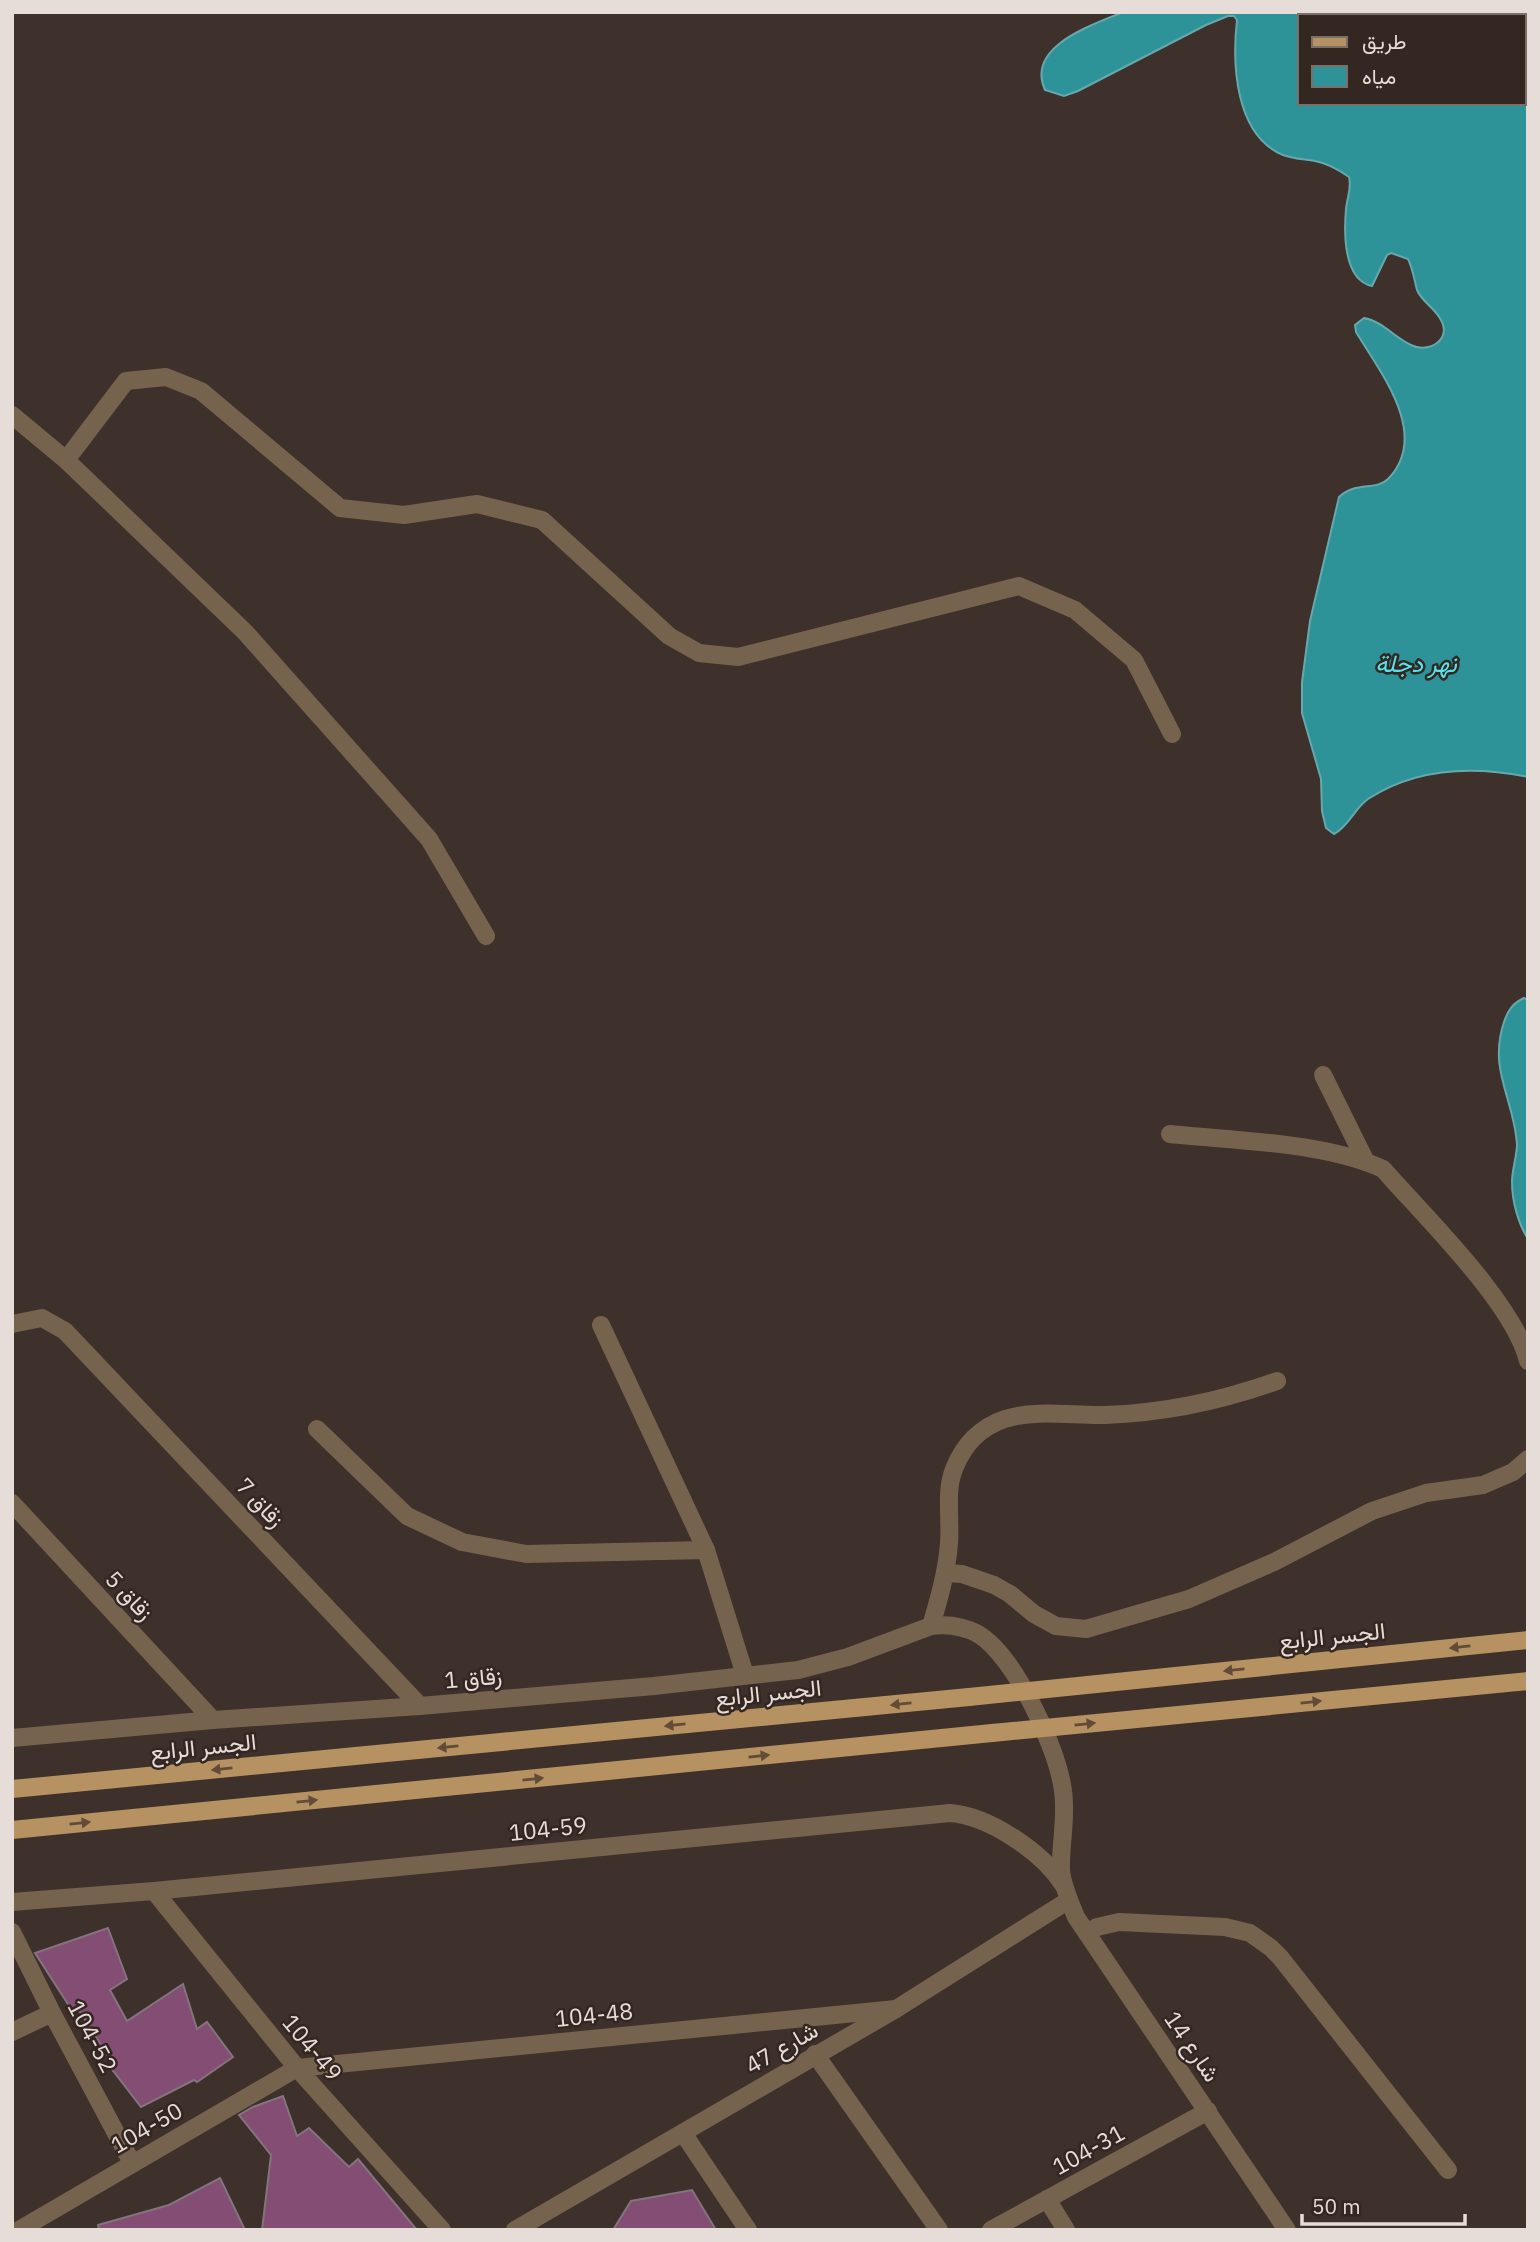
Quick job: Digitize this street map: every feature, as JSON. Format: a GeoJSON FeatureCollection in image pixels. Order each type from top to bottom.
{"type":"FeatureCollection","features":[{"type":"Feature","properties":{"kind":"main road","name":"الجسر الرابع"},"geometry":{"type":"LineString","coordinates":[[12,1789],[1528,1640]]}},
{"type":"Feature","properties":{"kind":"main road"},"geometry":{"type":"LineString","coordinates":[[12,1830],[1528,1681]]}},
{"type":"Feature","properties":{"kind":"street"},"geometry":{"type":"LineString","coordinates":[[66,460],[126,381],[166,377],[201,391],[340,508],[404,515],[477,503],[542,520],[669,636],[699,653],[738,657],[1019,586],[1074,610],[1134,660],[1172,734]]}},
{"type":"Feature","properties":{"kind":"street"},"geometry":{"type":"LineString","coordinates":[[12,415],[66,460],[245,632],[429,839],[486,936]]}},
{"type":"Feature","properties":{"kind":"street"},"geometry":{"type":"LineString","coordinates":[[1323,1075],[1366,1161]]}},
{"type":"Feature","properties":{"kind":"street"},"geometry":{"type":"LineString","coordinates":[[1170,1135],[1329,1151],[1366,1161],[1383,1169],[1487,1288],[1524,1346],[1528,1362]]}},
{"type":"Feature","properties":{"kind":"street","name":"زقاق 7"},"geometry":{"type":"LineString","coordinates":[[12,1324],[42,1318],[65,1331],[420,1706]]}},
{"type":"Feature","properties":{"kind":"street"},"geometry":{"type":"LineString","coordinates":[[601,1325],[706,1550],[745,1675]]}},
{"type":"Feature","properties":{"kind":"street"},"geometry":{"type":"LineString","coordinates":[[1066,1893],[1062,1872],[1064,1792],[1060,1771],[1045,1730],[1024,1690],[990,1643],[968,1629],[931,1626],[945,1573],[952,1473],[966,1447],[988,1426],[1006,1419],[1025,1415],[1104,1415],[1174,1409],[1209,1402],[1277,1381]]}},
{"type":"Feature","properties":{"kind":"street"},"geometry":{"type":"LineString","coordinates":[[317,1429],[407,1516],[462,1542],[526,1554],[706,1550]]}},
{"type":"Feature","properties":{"kind":"street"},"geometry":{"type":"LineString","coordinates":[[945,1573],[970,1576],[995,1585],[1034,1614],[1056,1626],[1086,1629],[1189,1599],[1274,1562],[1372,1511],[1426,1493],[1483,1485],[1513,1472],[1528,1459]]}},
{"type":"Feature","properties":{"kind":"street","name":"زقاق 5"},"geometry":{"type":"LineString","coordinates":[[12,1503],[213,1720]]}},
{"type":"Feature","properties":{"kind":"street","name":"زقاق 1"},"geometry":{"type":"LineString","coordinates":[[12,1738],[653,1686],[798,1670],[823,1665],[931,1626]]}},
{"type":"Feature","properties":{"kind":"street","name":"104-59"},"geometry":{"type":"LineString","coordinates":[[12,1902],[153,1891],[950,1813],[970,1816],[998,1829],[1046,1864],[1066,1893]]}},
{"type":"Feature","properties":{"kind":"street","name":"104-49"},"geometry":{"type":"LineString","coordinates":[[153,1891],[297,2068],[442,2230]]}},
{"type":"Feature","properties":{"kind":"street","name":"شارع 14"},"geometry":{"type":"LineString","coordinates":[[1066,1893],[1087,1933],[1287,2230]]}},
{"type":"Feature","properties":{"kind":"street","name":"شارع 47"},"geometry":{"type":"LineString","coordinates":[[515,2230],[815,2054],[897,2009],[1066,1893]]}},
{"type":"Feature","properties":{"kind":"street"},"geometry":{"type":"LineString","coordinates":[[1087,1933],[1097,1927],[1119,1922],[1225,1927],[1261,1940],[1280,1957],[1448,2169]]}},
{"type":"Feature","properties":{"kind":"street","name":"104-52"},"geometry":{"type":"LineString","coordinates":[[12,1931],[132,2163]]}},
{"type":"Feature","properties":{"kind":"street","name":"104-48"},"geometry":{"type":"LineString","coordinates":[[297,2068],[897,2009]]}},
{"type":"Feature","properties":{"kind":"street"},"geometry":{"type":"LineString","coordinates":[[12,2032],[52,2012]]}},
{"type":"Feature","properties":{"kind":"street"},"geometry":{"type":"LineString","coordinates":[[815,2054],[939,2230]]}},
{"type":"Feature","properties":{"kind":"street","name":"104-50"},"geometry":{"type":"LineString","coordinates":[[19,2230],[297,2068]]}},
{"type":"Feature","properties":{"kind":"street","name":"104-31"},"geometry":{"type":"LineString","coordinates":[[991,2230],[1208,2111]]}},
{"type":"Feature","properties":{"kind":"street"},"geometry":{"type":"LineString","coordinates":[[683,2133],[748,2230]]}},
{"type":"Feature","properties":{"kind":"street"},"geometry":{"type":"LineString","coordinates":[[1047,2199],[1066,2230]]}},
{"type":"Feature","properties":{"kind":"water","name":"نهر دجلة"},"geometry":{"type":"Polygon","coordinates":[[[1123,12],[1528,12],[1528,777],[1487,771],[1446,772],[1425,776],[1386,789],[1368,799],[1334,834],[1326,828],[1322,811],[1321,779],[1302,713],[1302,682],[1310,621],[1339,497],[1352,489],[1378,485],[1388,479],[1400,462],[1405,443],[1397,404],[1356,332],[1355,325],[1364,318],[1371,320],[1411,345],[1425,348],[1441,339],[1444,327],[1419,294],[1408,259],[1391,253],[1387,255],[1372,286],[1355,275],[1347,254],[1346,242],[1349,177],[1324,163],[1283,155],[1267,145],[1255,132],[1240,96],[1235,57],[1237,20],[1234,16],[1206,25],[1078,91],[1064,96],[1045,90],[1041,75],[1045,61],[1053,49],[1080,31],[1123,12]]]}},
{"type":"Feature","properties":{"kind":"water"},"geometry":{"type":"Polygon","coordinates":[[[1524,998],[1528,1000],[1528,1239],[1513,1197],[1512,1177],[1517,1144],[1499,1055],[1500,1039],[1509,1010],[1524,998]]]}},
{"type":"Feature","properties":{"kind":"building"},"geometry":{"type":"Polygon","coordinates":[[[108,1928],[127,1979],[110,1990],[127,2021],[183,1984],[197,2029],[207,2022],[233,2057],[197,2082],[194,2080],[141,2107],[111,2068],[115,2067],[78,2009],[73,2012],[35,1953],[108,1928]]]}},
{"type":"Feature","properties":{"kind":"building"},"geometry":{"type":"Polygon","coordinates":[[[283,2096],[297,2136],[309,2128],[349,2167],[358,2159],[417,2230],[262,2230],[271,2155],[239,2115],[283,2096]]]}},
{"type":"Feature","properties":{"kind":"building"},"geometry":{"type":"Polygon","coordinates":[[[220,2178],[245,2230],[99,2230],[98,2225],[169,2205],[220,2178]]]}},
{"type":"Feature","properties":{"kind":"building"},"geometry":{"type":"Polygon","coordinates":[[[692,2190],[716,2230],[613,2230],[631,2201],[692,2190]]]}}]}
